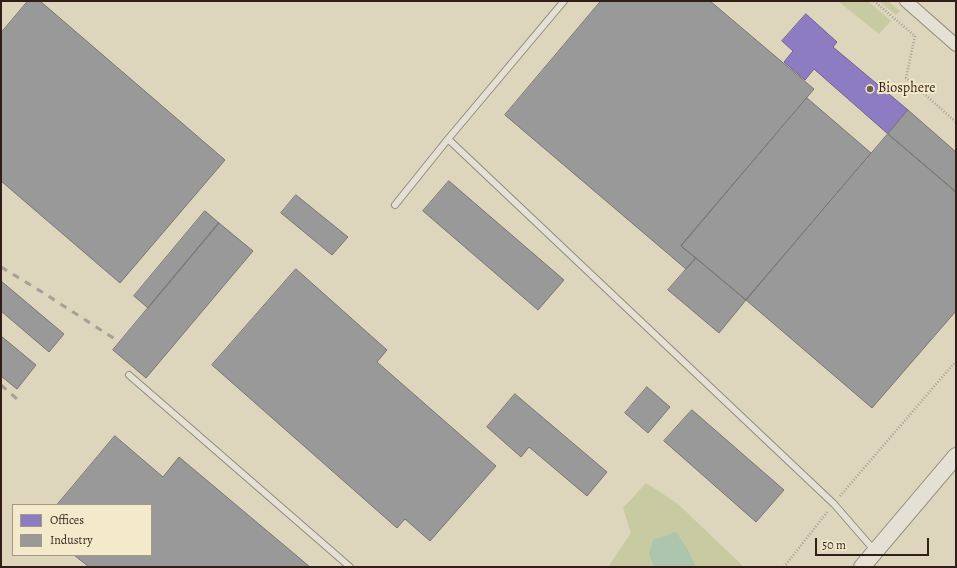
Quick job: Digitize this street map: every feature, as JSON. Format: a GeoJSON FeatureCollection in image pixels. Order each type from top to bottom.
{"type":"FeatureCollection","features":[{"type":"Feature","properties":{"kind":"street"},"geometry":{"type":"LineString","coordinates":[[906,1],[956,45]]}},
{"type":"Feature","properties":{"kind":"street"},"geometry":{"type":"LineString","coordinates":[[862,567],[956,456]]}},
{"type":"Feature","properties":{"kind":"lane"},"geometry":{"type":"LineString","coordinates":[[395,204],[564,1]]}},
{"type":"Feature","properties":{"kind":"lane"},"geometry":{"type":"LineString","coordinates":[[448,139],[834,504],[875,552]]}},
{"type":"Feature","properties":{"kind":"lane"},"geometry":{"type":"LineString","coordinates":[[129,375],[350,567]]}},
{"type":"Feature","properties":{"kind":"path"},"geometry":{"type":"LineString","coordinates":[[874,1],[915,36],[906,78],[956,122]]}},
{"type":"Feature","properties":{"kind":"path"},"geometry":{"type":"LineString","coordinates":[[784,567],[834,504],[956,361]]}},
{"type":"Feature","properties":{"kind":"shaded area"},"geometry":{"type":"Polygon","coordinates":[[[868,1],[891,21],[879,34],[839,2],[868,1]]]}},
{"type":"Feature","properties":{"kind":"shaded area"},"geometry":{"type":"Polygon","coordinates":[[[879,1],[888,1],[900,11],[896,15],[879,1]]]}},
{"type":"Feature","properties":{"kind":"shaded area"},"geometry":{"type":"Polygon","coordinates":[[[646,483],[678,504],[744,567],[696,567],[688,550],[649,555],[654,567],[608,567],[631,533],[623,508],[646,483]]]}},
{"type":"Feature","properties":{"kind":"shaded area"},"geometry":{"type":"Polygon","coordinates":[[[676,532],[688,550],[696,567],[654,567],[649,555],[653,540],[676,532]]]}},
{"type":"Feature","properties":{"kind":"building: Offices"},"geometry":{"type":"Polygon","coordinates":[[[806,14],[837,42],[833,47],[908,110],[888,134],[814,69],[805,80],[784,62],[793,51],[782,41],[806,14]]]}},
{"type":"Feature","properties":{"kind":"building: Industry"},"geometry":{"type":"Polygon","coordinates":[[[28,1],[40,1],[225,160],[120,283],[1,181],[1,33],[28,1]]]}},
{"type":"Feature","properties":{"kind":"building: Industry"},"geometry":{"type":"Polygon","coordinates":[[[601,1],[710,1],[814,89],[681,246],[696,258],[686,269],[505,115],[601,1]]]}},
{"type":"Feature","properties":{"kind":"building: Industry"},"geometry":{"type":"Polygon","coordinates":[[[807,98],[871,153],[746,300],[681,246],[807,98]]]}},
{"type":"Feature","properties":{"kind":"building: Industry"},"geometry":{"type":"Polygon","coordinates":[[[908,110],[956,152],[956,192],[888,134],[908,110]]]}},
{"type":"Feature","properties":{"kind":"building: Industry"},"geometry":{"type":"Polygon","coordinates":[[[888,134],[956,192],[956,311],[872,408],[746,300],[888,134]]]}},
{"type":"Feature","properties":{"kind":"building: Industry"},"geometry":{"type":"Polygon","coordinates":[[[449,181],[564,280],[538,310],[423,211],[449,181]]]}},
{"type":"Feature","properties":{"kind":"building: Industry"},"geometry":{"type":"Polygon","coordinates":[[[296,195],[348,237],[332,255],[281,213],[296,195]]]}},
{"type":"Feature","properties":{"kind":"building: Industry"},"geometry":{"type":"Polygon","coordinates":[[[205,211],[219,223],[148,308],[134,296],[205,211]]]}},
{"type":"Feature","properties":{"kind":"building: Industry"},"geometry":{"type":"Polygon","coordinates":[[[219,223],[253,251],[146,378],[113,350],[219,223]]]}},
{"type":"Feature","properties":{"kind":"building: Industry"},"geometry":{"type":"Polygon","coordinates":[[[696,258],[746,300],[719,333],[668,290],[696,258]]]}},
{"type":"Feature","properties":{"kind":"building: Industry"},"geometry":{"type":"Polygon","coordinates":[[[296,269],[387,350],[377,362],[496,466],[430,541],[405,519],[397,528],[212,365],[296,269]]]}},
{"type":"Feature","properties":{"kind":"building: Industry"},"geometry":{"type":"Polygon","coordinates":[[[1,281],[64,334],[49,352],[1,311],[1,281]]]}},
{"type":"Feature","properties":{"kind":"building: Industry"},"geometry":{"type":"Polygon","coordinates":[[[1,336],[36,365],[17,389],[1,376],[1,336]]]}},
{"type":"Feature","properties":{"kind":"building: Industry"},"geometry":{"type":"Polygon","coordinates":[[[647,387],[670,407],[648,433],[625,413],[647,387]]]}},
{"type":"Feature","properties":{"kind":"building: Industry"},"geometry":{"type":"Polygon","coordinates":[[[515,394],[607,472],[587,496],[529,447],[521,457],[487,427],[515,394]]]}},
{"type":"Feature","properties":{"kind":"building: Industry"},"geometry":{"type":"Polygon","coordinates":[[[692,410],[784,490],[756,522],[664,441],[692,410]]]}},
{"type":"Feature","properties":{"kind":"building: Industry"},"geometry":{"type":"Polygon","coordinates":[[[115,436],[163,477],[179,457],[310,567],[89,567],[75,556],[152,556],[152,504],[58,504],[115,436]]]}},
{"type":"Feature","properties":{"kind":"railway"},"geometry":{"type":"LineString","coordinates":[[1,267],[118,341]]}},
{"type":"Feature","properties":{"kind":"railway"},"geometry":{"type":"LineString","coordinates":[[1,385],[17,399]]}},
{"type":"Feature","properties":{"kind":"place","name":"Biosphere"},"geometry":{"type":"Point","coordinates":[870,89]}}]}
